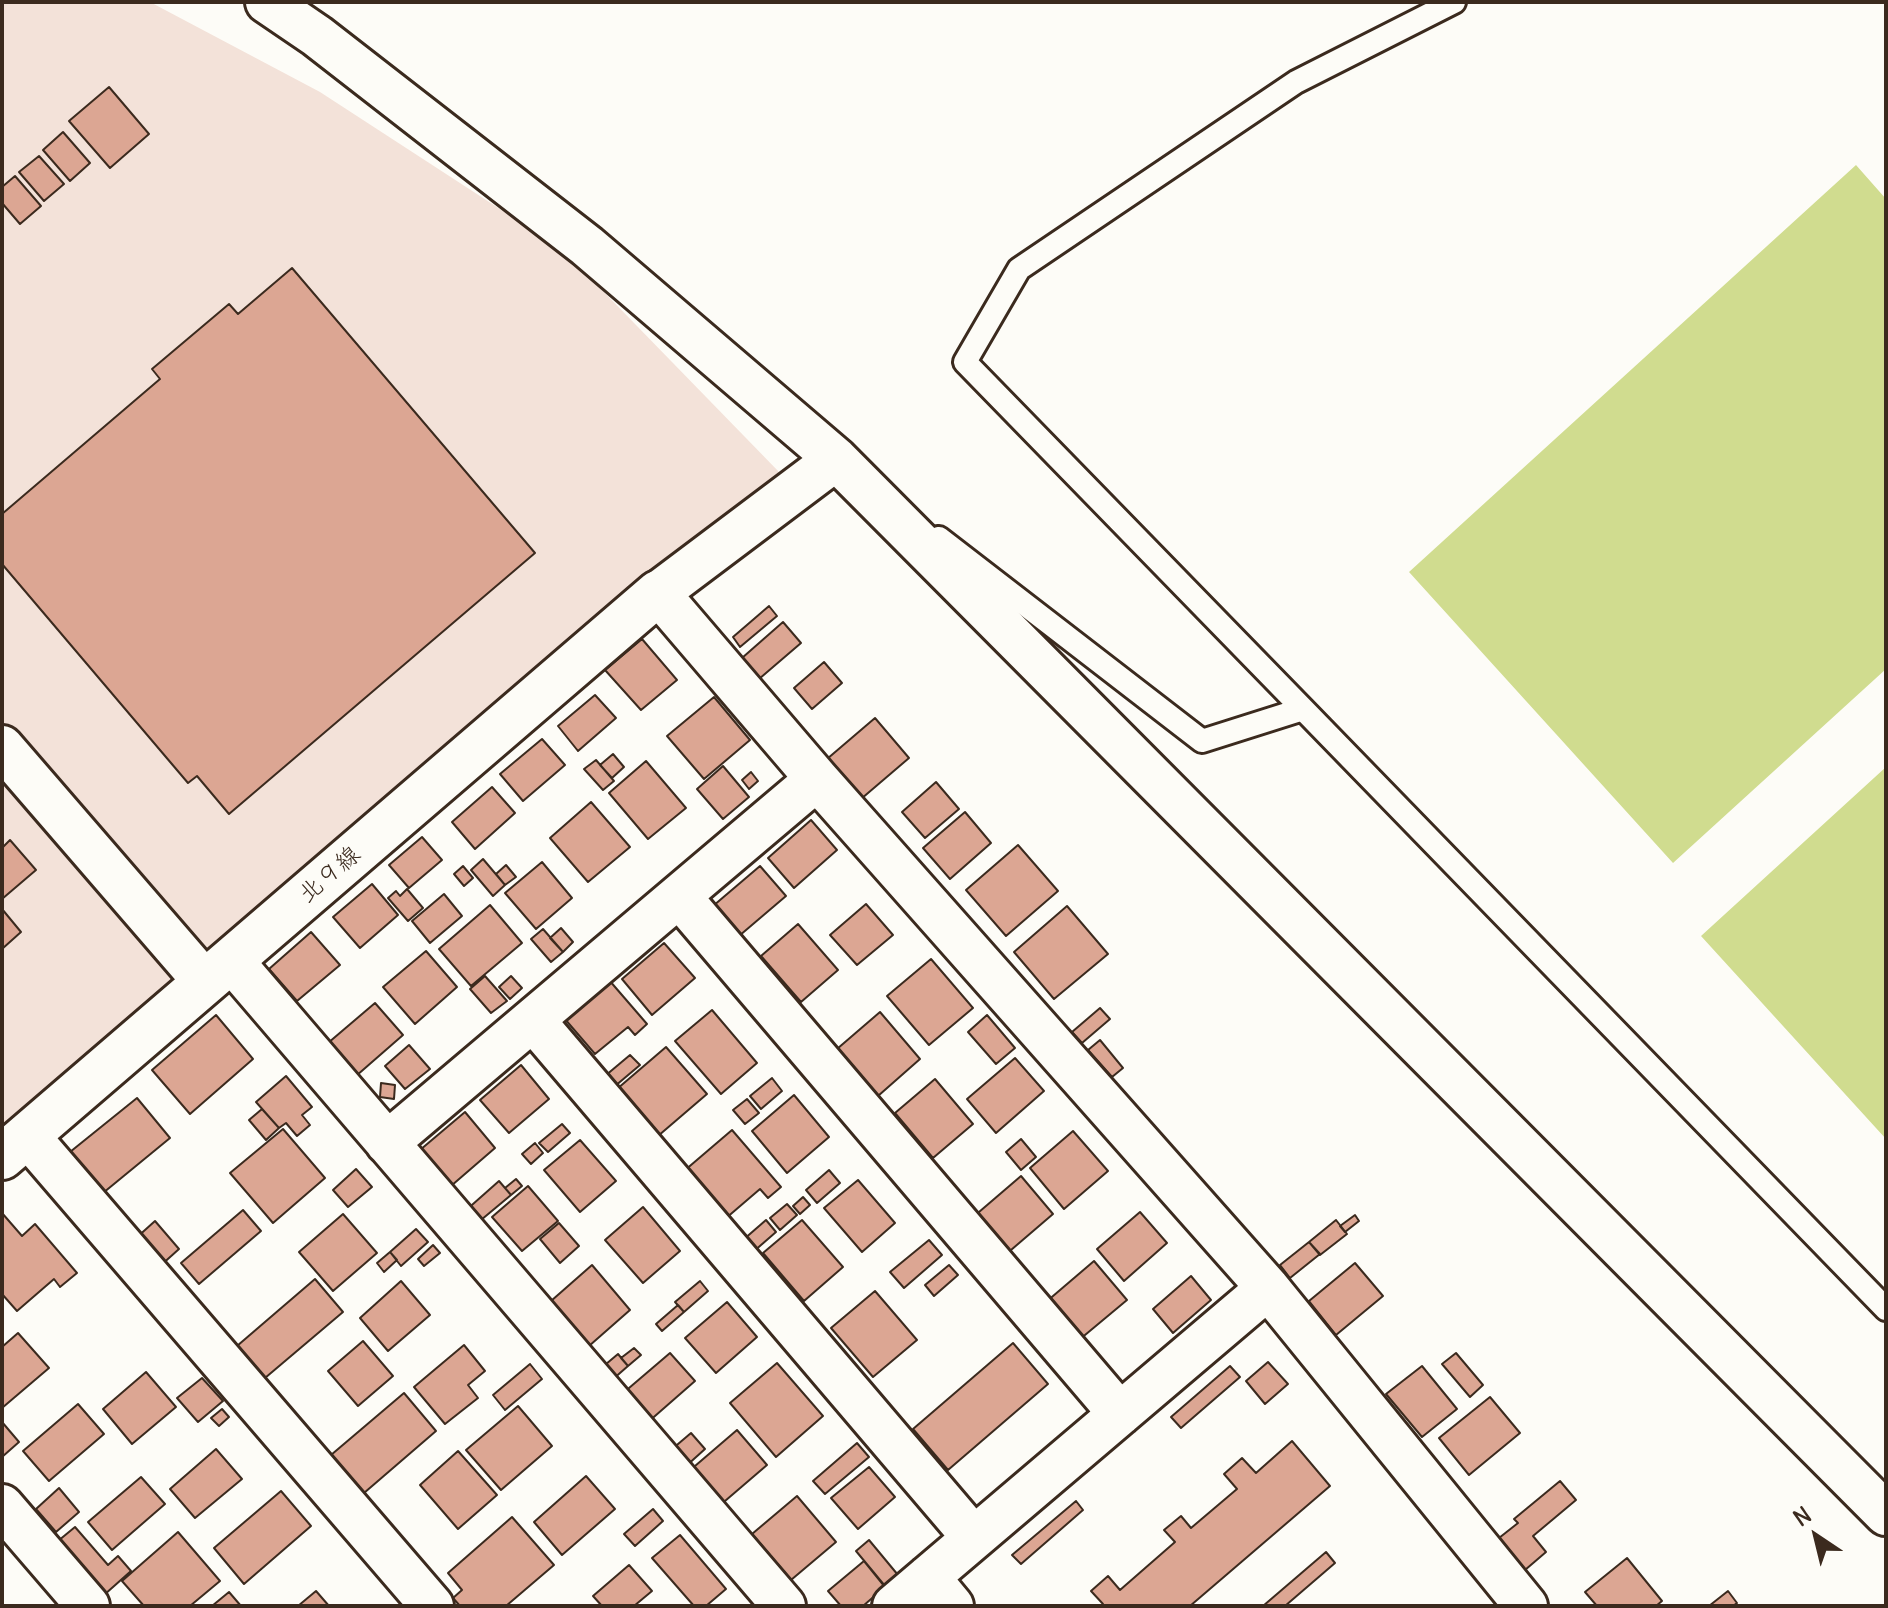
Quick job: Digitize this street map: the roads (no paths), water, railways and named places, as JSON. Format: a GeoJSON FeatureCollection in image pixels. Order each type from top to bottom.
{"type":"FeatureCollection","features":[{"type":"Feature","properties":{"kind":"street"},"geometry":{"type":"LineString","coordinates":[[267,2],[317,36],[587,246],[836,459],[1886,1514]]}},
{"type":"Feature","properties":{"kind":"street"},"geometry":{"type":"LineString","coordinates":[[836,459],[658,593],[817,779],[1268,1288],[1526,1606]]}},
{"type":"Feature","properties":{"kind":"street","name":"北９線"},"geometry":{"type":"LineString","coordinates":[[15,1146],[658,593]]}},
{"type":"Feature","properties":{"kind":"street"},"geometry":{"type":"LineString","coordinates":[[2,747],[387,1143],[784,1606]]}},
{"type":"Feature","properties":{"kind":"street"},"geometry":{"type":"LineString","coordinates":[[387,1143],[817,779]]}},
{"type":"Feature","properties":{"kind":"street"},"geometry":{"type":"LineString","coordinates":[[679,896],[1120,1414]]}},
{"type":"Feature","properties":{"kind":"street"},"geometry":{"type":"LineString","coordinates":[[533,1020],[974,1538]]}},
{"type":"Feature","properties":{"kind":"street"},"geometry":{"type":"LineString","coordinates":[[15,1146],[432,1606]]}},
{"type":"Feature","properties":{"kind":"street"},"geometry":{"type":"LineString","coordinates":[[894,1606],[940,1592],[974,1538],[1268,1288]]}},
{"type":"Feature","properties":{"kind":"street"},"geometry":{"type":"LineString","coordinates":[[2,1506],[88,1606]]}},
{"type":"Feature","properties":{"kind":"lane"},"geometry":{"type":"LineString","coordinates":[[1454,2],[1296,82],[1019,269],[965,362],[1886,1309]]}},
{"type":"Feature","properties":{"kind":"lane"},"geometry":{"type":"LineString","coordinates":[[836,459],[1202,741],[1303,709]]}}]}
